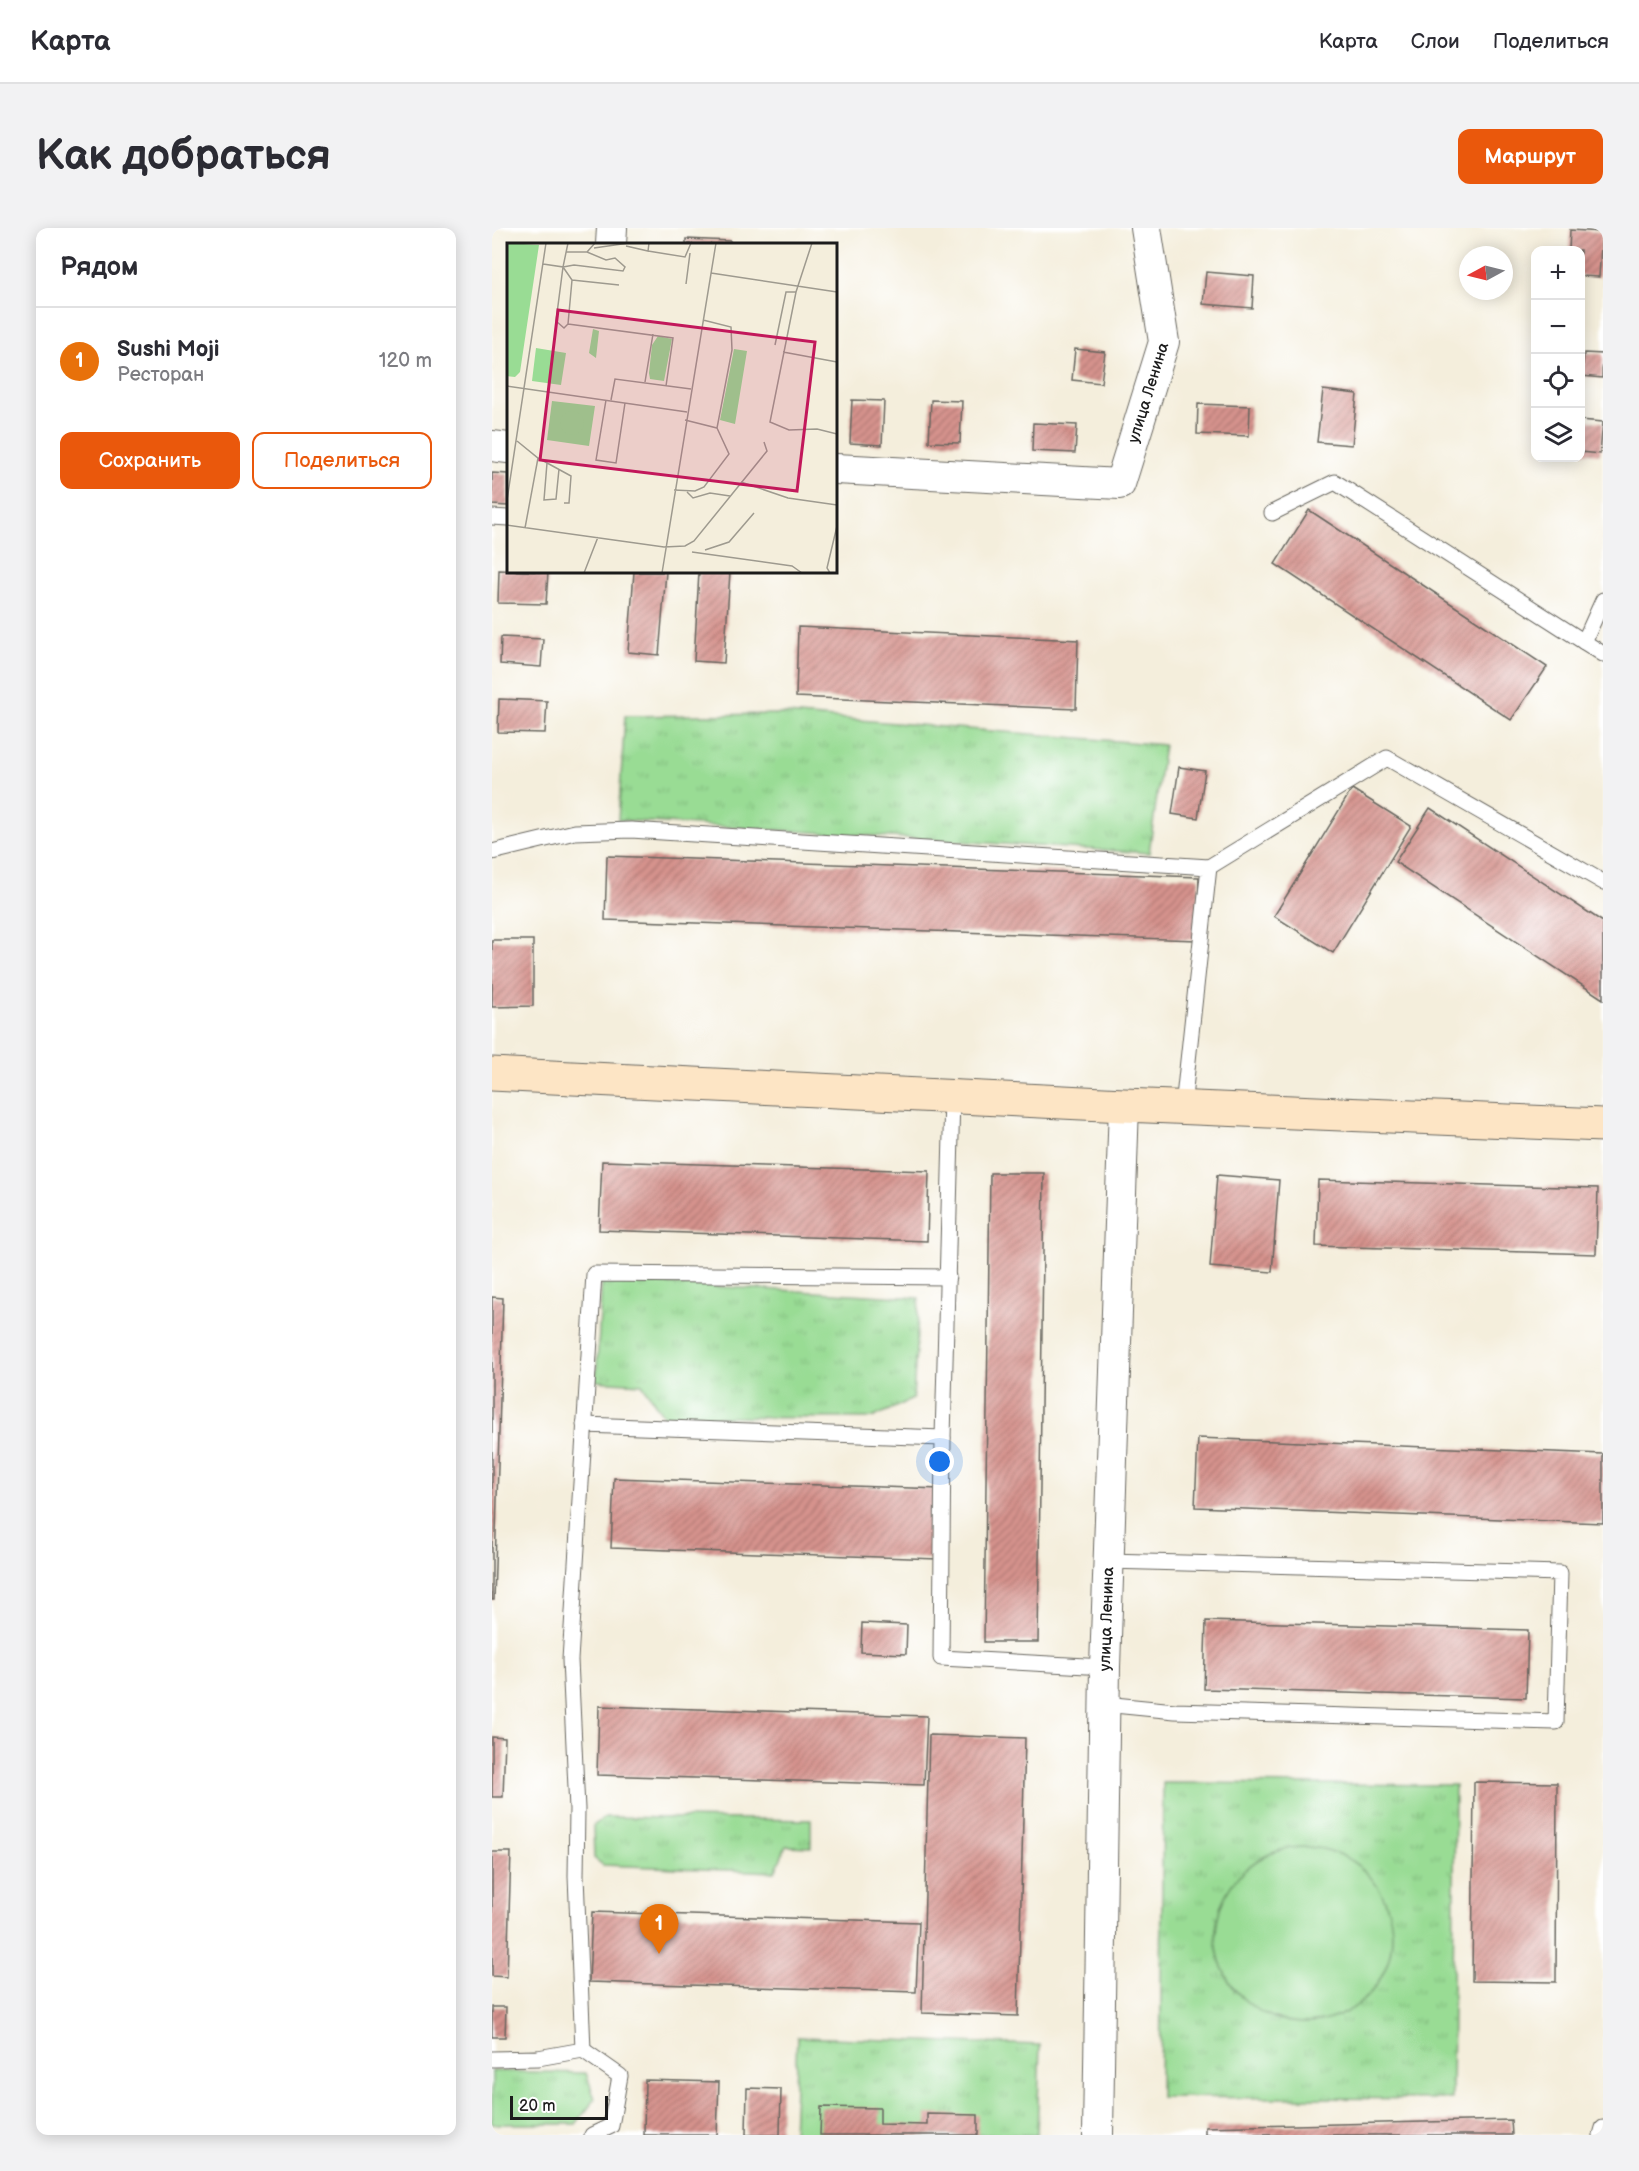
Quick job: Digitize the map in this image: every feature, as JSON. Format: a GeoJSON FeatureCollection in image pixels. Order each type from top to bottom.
{"type":"FeatureCollection","features":[{"type":"Feature","properties":{"kind":"street"},"geometry":{"type":"LineString","coordinates":[[611,243],[612,228]]}},
{"type":"Feature","properties":{"kind":"street","name":"улица Ленина"},"geometry":{"type":"LineString","coordinates":[[837,469],[1120,484],[1164,342],[1146,228]]}},
{"type":"Feature","properties":{"kind":"street"},"geometry":{"type":"LineString","coordinates":[[492,446],[507,447]]}},
{"type":"Feature","properties":{"kind":"street"},"geometry":{"type":"LineString","coordinates":[[492,1074],[1124,1105],[1603,1125]]}},
{"type":"Feature","properties":{"kind":"street","name":"улица Ленина"},"geometry":{"type":"LineString","coordinates":[[1098,2135],[1104,1704],[1124,1105]]}},
{"type":"Feature","properties":{"kind":"lane"},"geometry":{"type":"LineString","coordinates":[[1272,513],[1335,482],[1603,654]]}},
{"type":"Feature","properties":{"kind":"lane"},"geometry":{"type":"LineString","coordinates":[[492,517],[507,518]]}},
{"type":"Feature","properties":{"kind":"lane"},"geometry":{"type":"LineString","coordinates":[[1584,642],[1603,600]]}},
{"type":"Feature","properties":{"kind":"lane"},"geometry":{"type":"LineString","coordinates":[[492,852],[576,832],[632,830],[1209,867],[1387,758],[1603,882]]}},
{"type":"Feature","properties":{"kind":"lane"},"geometry":{"type":"LineString","coordinates":[[1183,1107],[1209,867]]}},
{"type":"Feature","properties":{"kind":"lane"},"geometry":{"type":"LineString","coordinates":[[952,1097],[943,1438],[941,1658],[1105,1667]]}},
{"type":"Feature","properties":{"kind":"lane"},"geometry":{"type":"LineString","coordinates":[[583,2050],[576,1876],[577,1809],[570,1660],[594,1274],[948,1277]]}},
{"type":"Feature","properties":{"kind":"lane"},"geometry":{"type":"LineString","coordinates":[[585,1425],[943,1438]]}},
{"type":"Feature","properties":{"kind":"lane"},"geometry":{"type":"LineString","coordinates":[[1104,1704],[1175,1711],[1556,1722],[1560,1572],[1108,1562]]}},
{"type":"Feature","properties":{"kind":"lane"},"geometry":{"type":"LineString","coordinates":[[492,2059],[538,2058],[583,2050],[620,2076],[611,2126],[591,2135]]}},
{"type":"Feature","properties":{"kind":"lane"},"geometry":{"type":"LineString","coordinates":[[1601,2135],[1603,2128]]}},
{"type":"Feature","properties":{"kind":"green space"},"geometry":{"type":"Polygon","coordinates":[[[786,714],[1164,745],[1149,853],[618,820],[625,716],[786,714]]]}},
{"type":"Feature","properties":{"kind":"green space"},"geometry":{"type":"Polygon","coordinates":[[[602,1280],[919,1298],[913,1399],[872,1418],[664,1417],[642,1384],[596,1381],[602,1280]]]}},
{"type":"Feature","properties":{"kind":"green space"},"geometry":{"type":"Polygon","coordinates":[[[1163,1783],[1455,1785],[1452,2099],[1160,2097],[1163,1783]]]}},
{"type":"Feature","properties":{"kind":"green space"},"geometry":{"type":"Polygon","coordinates":[[[605,1817],[811,1820],[811,1847],[786,1846],[775,1872],[603,1865],[594,1858],[593,1826],[605,1817]]]}},
{"type":"Feature","properties":{"kind":"green space"},"geometry":{"type":"Polygon","coordinates":[[[1304,1847],[1338,1854],[1353,1862],[1366,1873],[1377,1886],[1385,1901],[1392,1935],[1385,1969],[1377,1984],[1366,1997],[1353,2008],[1338,2016],[1304,2023],[1270,2016],[1255,2008],[1242,1997],[1231,1984],[1223,1969],[1216,1935],[1223,1901],[1231,1886],[1242,1873],[1255,1862],[1270,1854],[1304,1847]]]}},
{"type":"Feature","properties":{"kind":"green space"},"geometry":{"type":"Polygon","coordinates":[[[797,2037],[1040,2045],[1037,2135],[793,2135],[797,2037]]]}},
{"type":"Feature","properties":{"kind":"green space"},"geometry":{"type":"Polygon","coordinates":[[[492,2071],[586,2073],[595,2099],[576,2124],[492,2124],[492,2071]]]}},
{"type":"Feature","properties":{"kind":"building"},"geometry":{"type":"Polygon","coordinates":[[[1570,230],[1602,232],[1599,277],[1585,276],[1585,246],[1569,246],[1570,230]]]}},
{"type":"Feature","properties":{"kind":"building"},"geometry":{"type":"Polygon","coordinates":[[[686,239],[730,241],[730,243],[686,243],[686,239]]]}},
{"type":"Feature","properties":{"kind":"building"},"geometry":{"type":"Polygon","coordinates":[[[1206,272],[1254,276],[1252,308],[1203,304],[1206,272]]]}},
{"type":"Feature","properties":{"kind":"building"},"geometry":{"type":"Polygon","coordinates":[[[1075,349],[1105,352],[1101,383],[1072,380],[1075,349]]]}},
{"type":"Feature","properties":{"kind":"building"},"geometry":{"type":"Polygon","coordinates":[[[1585,353],[1603,354],[1602,378],[1585,376],[1585,353]]]}},
{"type":"Feature","properties":{"kind":"building"},"geometry":{"type":"Polygon","coordinates":[[[1323,390],[1357,394],[1352,445],[1317,442],[1323,390]]]}},
{"type":"Feature","properties":{"kind":"building"},"geometry":{"type":"Polygon","coordinates":[[[852,400],[884,401],[882,445],[850,443],[852,400]]]}},
{"type":"Feature","properties":{"kind":"building"},"geometry":{"type":"Polygon","coordinates":[[[931,400],[962,401],[960,443],[929,442],[931,400]]]}},
{"type":"Feature","properties":{"kind":"building"},"geometry":{"type":"Polygon","coordinates":[[[1198,404],[1250,406],[1249,436],[1197,434],[1198,404]]]}},
{"type":"Feature","properties":{"kind":"building"},"geometry":{"type":"Polygon","coordinates":[[[1585,420],[1603,422],[1600,454],[1585,452],[1585,420]]]}},
{"type":"Feature","properties":{"kind":"building"},"geometry":{"type":"Polygon","coordinates":[[[1033,423],[1077,425],[1075,453],[1032,451],[1033,423]]]}},
{"type":"Feature","properties":{"kind":"building"},"geometry":{"type":"Polygon","coordinates":[[[492,473],[507,474],[507,506],[492,505],[492,473]]]}},
{"type":"Feature","properties":{"kind":"building"},"geometry":{"type":"Polygon","coordinates":[[[1309,510],[1547,667],[1511,720],[1275,564],[1309,510]]]}},
{"type":"Feature","properties":{"kind":"building"},"geometry":{"type":"Polygon","coordinates":[[[499,570],[507,570],[507,573],[548,573],[546,604],[498,603],[499,570]]]}},
{"type":"Feature","properties":{"kind":"building"},"geometry":{"type":"Polygon","coordinates":[[[634,573],[666,573],[659,655],[628,652],[634,573]]]}},
{"type":"Feature","properties":{"kind":"building"},"geometry":{"type":"Polygon","coordinates":[[[699,573],[730,573],[724,663],[694,661],[699,573]]]}},
{"type":"Feature","properties":{"kind":"building"},"geometry":{"type":"Polygon","coordinates":[[[798,627],[1078,640],[1076,709],[796,697],[798,627]]]}},
{"type":"Feature","properties":{"kind":"building"},"geometry":{"type":"Polygon","coordinates":[[[501,637],[543,639],[541,667],[500,664],[501,637]]]}},
{"type":"Feature","properties":{"kind":"building"},"geometry":{"type":"Polygon","coordinates":[[[499,699],[547,701],[545,733],[498,732],[499,699]]]}},
{"type":"Feature","properties":{"kind":"building"},"geometry":{"type":"Polygon","coordinates":[[[1179,767],[1205,771],[1198,818],[1172,814],[1179,767]]]}},
{"type":"Feature","properties":{"kind":"building"},"geometry":{"type":"Polygon","coordinates":[[[1352,789],[1411,826],[1333,953],[1274,916],[1352,789]]]}},
{"type":"Feature","properties":{"kind":"building"},"geometry":{"type":"Polygon","coordinates":[[[1430,808],[1603,922],[1603,999],[1395,862],[1430,808]]]}},
{"type":"Feature","properties":{"kind":"building"},"geometry":{"type":"Polygon","coordinates":[[[607,856],[1199,877],[1197,940],[605,920],[607,856]]]}},
{"type":"Feature","properties":{"kind":"building"},"geometry":{"type":"Polygon","coordinates":[[[492,940],[533,940],[533,1006],[492,1007],[492,940]]]}},
{"type":"Feature","properties":{"kind":"building"},"geometry":{"type":"Polygon","coordinates":[[[602,1161],[929,1171],[927,1241],[599,1230],[602,1161]]]}},
{"type":"Feature","properties":{"kind":"building"},"geometry":{"type":"Polygon","coordinates":[[[990,1173],[1044,1173],[1038,1642],[984,1642],[990,1173]]]}},
{"type":"Feature","properties":{"kind":"building"},"geometry":{"type":"Polygon","coordinates":[[[1217,1175],[1279,1180],[1272,1272],[1210,1267],[1217,1175]]]}},
{"type":"Feature","properties":{"kind":"building"},"geometry":{"type":"Polygon","coordinates":[[[1318,1180],[1598,1188],[1596,1254],[1316,1246],[1318,1180]]]}},
{"type":"Feature","properties":{"kind":"building"},"geometry":{"type":"Polygon","coordinates":[[[492,1297],[503,1298],[494,1600],[492,1600],[492,1297]]]}},
{"type":"Feature","properties":{"kind":"building"},"geometry":{"type":"Polygon","coordinates":[[[1198,1438],[1603,1454],[1603,1523],[1195,1507],[1198,1438]]]}},
{"type":"Feature","properties":{"kind":"building"},"geometry":{"type":"Polygon","coordinates":[[[614,1478],[941,1489],[938,1559],[611,1548],[614,1478]]]}},
{"type":"Feature","properties":{"kind":"building"},"geometry":{"type":"Polygon","coordinates":[[[1206,1621],[1528,1630],[1526,1698],[1204,1689],[1206,1621]]]}},
{"type":"Feature","properties":{"kind":"building"},"geometry":{"type":"Polygon","coordinates":[[[862,1623],[907,1625],[906,1654],[861,1652],[862,1623]]]}},
{"type":"Feature","properties":{"kind":"building"},"geometry":{"type":"Polygon","coordinates":[[[599,1706],[927,1716],[924,1785],[597,1775],[599,1706]]]}},
{"type":"Feature","properties":{"kind":"building"},"geometry":{"type":"Polygon","coordinates":[[[929,1735],[1025,1738],[1018,2016],[922,2013],[929,1735]]]}},
{"type":"Feature","properties":{"kind":"building"},"geometry":{"type":"Polygon","coordinates":[[[492,1737],[505,1738],[503,1797],[492,1797],[492,1737]]]}},
{"type":"Feature","properties":{"kind":"building"},"geometry":{"type":"Polygon","coordinates":[[[1474,1782],[1557,1783],[1556,1982],[1472,1981],[1474,1782]]]}},
{"type":"Feature","properties":{"kind":"building"},"geometry":{"type":"Polygon","coordinates":[[[492,1852],[511,1852],[507,1977],[492,1976],[492,1852]]]}},
{"type":"Feature","properties":{"kind":"building"},"geometry":{"type":"Polygon","coordinates":[[[592,1912],[919,1922],[916,1992],[589,1982],[592,1912]]]}},
{"type":"Feature","properties":{"kind":"building"},"geometry":{"type":"Polygon","coordinates":[[[492,2007],[506,2007],[505,2037],[492,2037],[492,2007]]]}},
{"type":"Feature","properties":{"kind":"building"},"geometry":{"type":"Polygon","coordinates":[[[645,2080],[719,2082],[717,2135],[644,2135],[645,2080]]]}},
{"type":"Feature","properties":{"kind":"building"},"geometry":{"type":"Polygon","coordinates":[[[747,2088],[781,2089],[780,2135],[746,2135],[747,2088]]]}},
{"type":"Feature","properties":{"kind":"building"},"geometry":{"type":"Polygon","coordinates":[[[821,2107],[880,2108],[880,2124],[927,2125],[927,2114],[978,2115],[978,2135],[820,2135],[821,2107]]]}},
{"type":"Feature","properties":{"kind":"building"},"geometry":{"type":"Polygon","coordinates":[[[1511,2120],[1512,2135],[1205,2135],[1205,2127],[1511,2120]]]}},
{"type":"Feature","properties":{"kind":"place","name":"Sushi Moji"},"geometry":{"type":"Point","coordinates":[659,1954]}}]}
